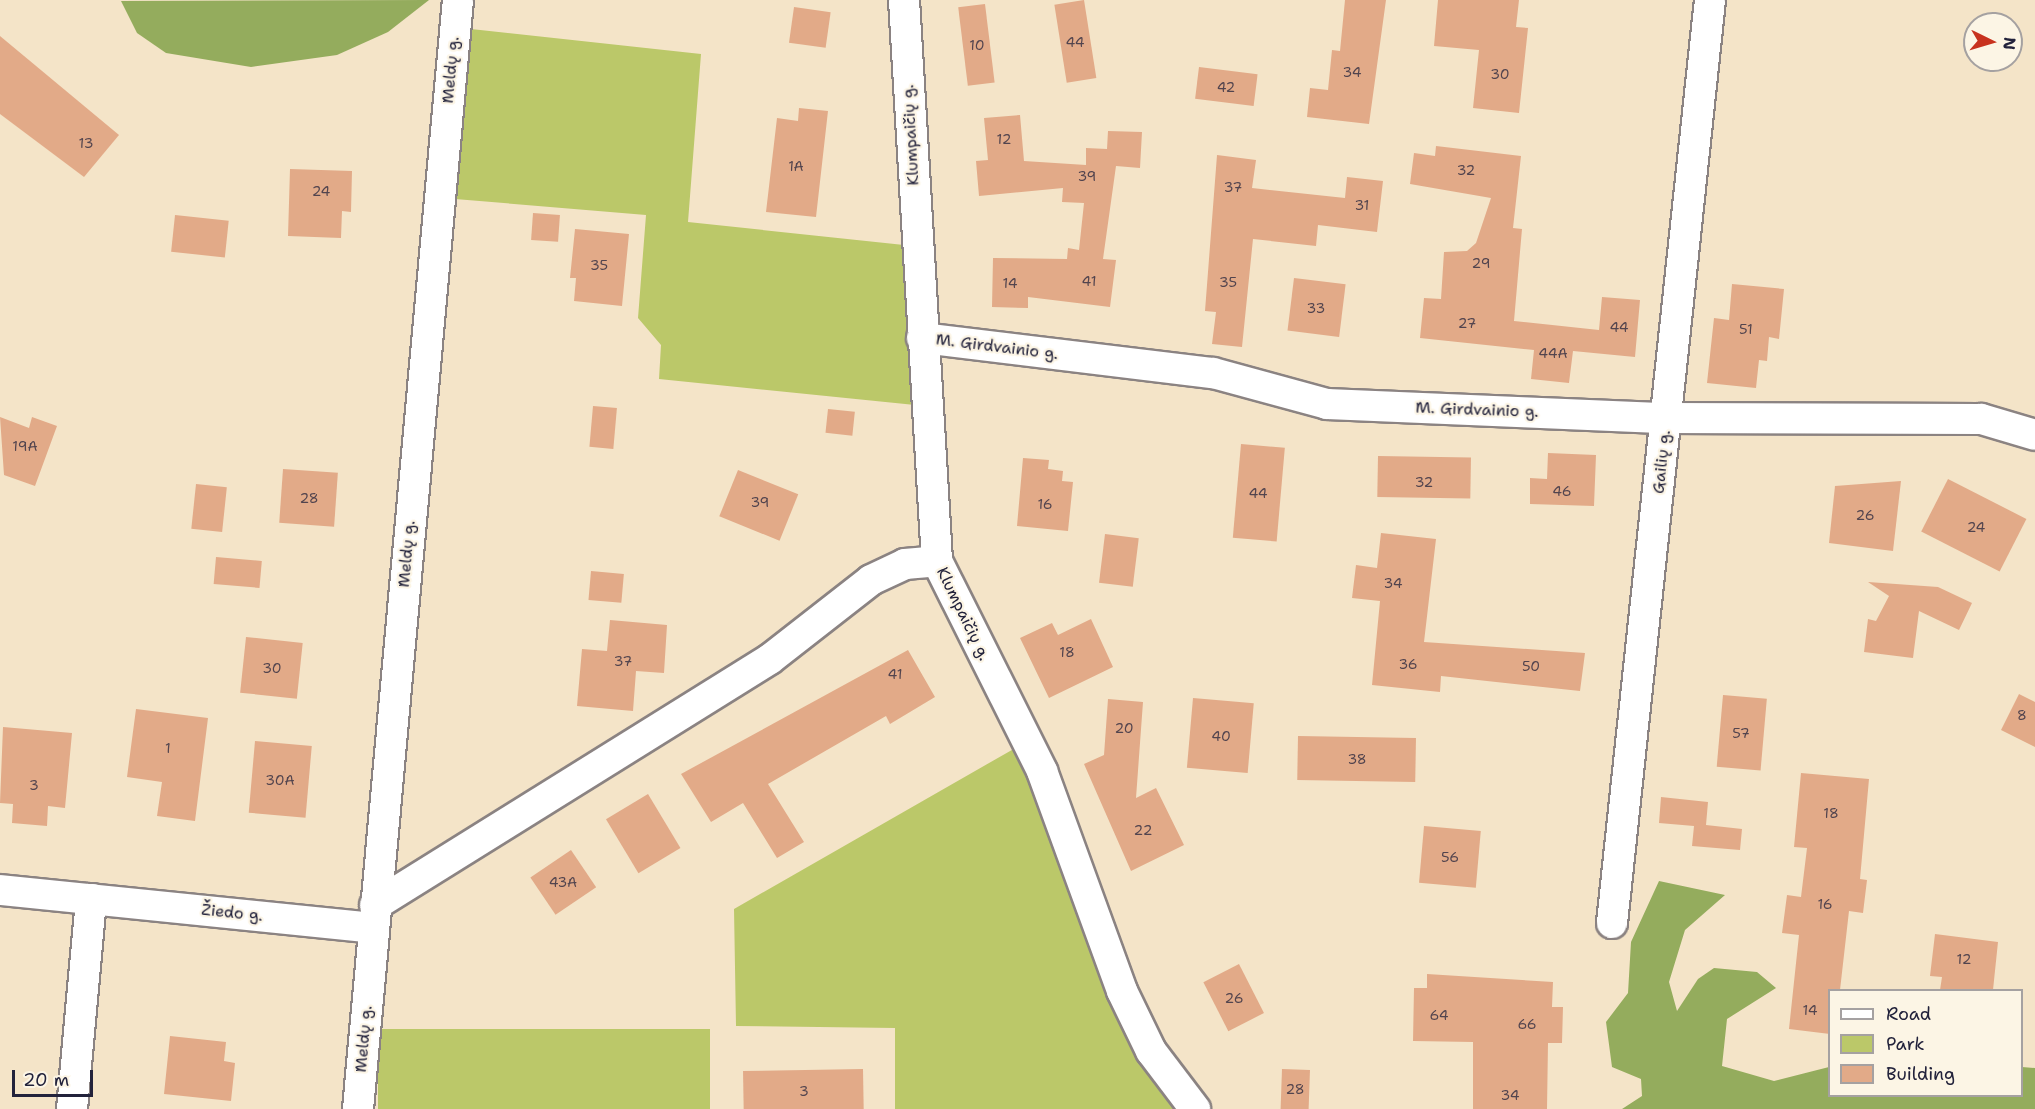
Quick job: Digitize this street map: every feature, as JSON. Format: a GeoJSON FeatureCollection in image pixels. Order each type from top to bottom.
{"type":"FeatureCollection","features":[{"type":"Feature","properties":{"kind":"street","name":"Meldų g."},"geometry":{"type":"LineString","coordinates":[[358,1109],[458,0]]}},
{"type":"Feature","properties":{"kind":"street","name":"Klumpaičių g."},"geometry":{"type":"LineString","coordinates":[[904,0],[922,338],[937,561],[1042,771],[1122,991],[1151,1051],[1196,1109]]}},
{"type":"Feature","properties":{"kind":"street","name":"Gailių g."},"geometry":{"type":"LineString","coordinates":[[1612,923],[1710,0]]}},
{"type":"Feature","properties":{"kind":"street","name":"M. Girdvainio g."},"geometry":{"type":"LineString","coordinates":[[922,338],[1213,373],[1327,404],[1666,418],[1981,419],[2035,435]]}},
{"type":"Feature","properties":{"kind":"street"},"geometry":{"type":"LineString","coordinates":[[374,917],[770,659],[871,580],[904,564],[937,561]]}},
{"type":"Feature","properties":{"kind":"street","name":"Žiedo g."},"geometry":{"type":"LineString","coordinates":[[0,890],[91,899],[374,917]]}},
{"type":"Feature","properties":{"kind":"street"},"geometry":{"type":"LineString","coordinates":[[72,1109],[91,899]]}},
{"type":"Feature","properties":{"kind":"green space"},"geometry":{"type":"Polygon","coordinates":[[[429,0],[388,32],[337,55],[251,67],[166,53],[137,33],[121,1],[429,0]]]}},
{"type":"Feature","properties":{"kind":"green space"},"geometry":{"type":"Polygon","coordinates":[[[471,29],[701,54],[688,222],[904,245],[915,405],[659,379],[661,345],[638,318],[646,215],[455,199],[471,29]]]}},
{"type":"Feature","properties":{"kind":"green space"},"geometry":{"type":"Polygon","coordinates":[[[1024,743],[1180,1109],[895,1109],[895,1028],[736,1026],[734,909],[1024,743]]]}},
{"type":"Feature","properties":{"kind":"green space"},"geometry":{"type":"Polygon","coordinates":[[[1659,881],[1725,895],[1685,930],[1669,982],[1677,1011],[1698,979],[1714,968],[1757,972],[1776,988],[1727,1019],[1722,1066],[1774,1081],[1828,1067],[1828,1097],[2023,1097],[2023,1067],[2035,1068],[2035,1109],[1622,1109],[1642,1096],[1641,1079],[1612,1067],[1606,1022],[1628,993],[1631,942],[1659,881]]]}},
{"type":"Feature","properties":{"kind":"green space"},"geometry":{"type":"Polygon","coordinates":[[[378,1029],[710,1029],[710,1109],[378,1109],[378,1029]]]}},
{"type":"Feature","properties":{"kind":"building"},"geometry":{"type":"Polygon","coordinates":[[[1084,0],[1096,78],[1067,83],[1054,5],[1084,0]]]}},
{"type":"Feature","properties":{"kind":"building"},"geometry":{"type":"Polygon","coordinates":[[[1345,0],[1386,0],[1369,124],[1307,117],[1310,88],[1328,90],[1332,50],[1340,51],[1345,0]]]}},
{"type":"Feature","properties":{"kind":"building"},"geometry":{"type":"Polygon","coordinates":[[[1438,0],[1519,0],[1516,27],[1528,28],[1519,113],[1473,108],[1479,50],[1434,46],[1438,0]]]}},
{"type":"Feature","properties":{"kind":"building"},"geometry":{"type":"Polygon","coordinates":[[[985,4],[995,82],[968,86],[958,7],[985,4]]]}},
{"type":"Feature","properties":{"kind":"building"},"geometry":{"type":"Polygon","coordinates":[[[794,7],[831,12],[826,48],[789,43],[794,7]]]}},
{"type":"Feature","properties":{"kind":"building"},"geometry":{"type":"Polygon","coordinates":[[[0,36],[119,135],[84,177],[0,114],[0,36]]]}},
{"type":"Feature","properties":{"kind":"building"},"geometry":{"type":"Polygon","coordinates":[[[1199,67],[1258,74],[1254,106],[1195,99],[1199,67]]]}},
{"type":"Feature","properties":{"kind":"building"},"geometry":{"type":"Polygon","coordinates":[[[799,108],[828,111],[816,217],[766,212],[777,118],[798,121],[799,108]]]}},
{"type":"Feature","properties":{"kind":"building"},"geometry":{"type":"Polygon","coordinates":[[[1020,115],[1024,161],[1086,165],[1086,148],[1107,149],[1108,131],[1142,132],[1140,168],[1116,166],[1103,259],[1116,260],[1110,307],[1028,297],[1028,308],[992,307],[993,258],[1067,259],[1068,248],[1079,250],[1084,203],[1062,202],[1063,188],[979,196],[976,161],[988,160],[984,118],[1020,115]]]}},
{"type":"Feature","properties":{"kind":"building"},"geometry":{"type":"Polygon","coordinates":[[[1436,146],[1521,156],[1513,228],[1522,229],[1514,321],[1599,330],[1602,297],[1640,300],[1635,357],[1573,351],[1569,383],[1531,379],[1534,350],[1420,338],[1424,298],[1441,299],[1444,252],[1467,251],[1476,243],[1491,198],[1410,184],[1414,153],[1435,156],[1436,146]]]}},
{"type":"Feature","properties":{"kind":"building"},"geometry":{"type":"Polygon","coordinates":[[[1217,155],[1256,160],[1252,188],[1345,198],[1347,177],[1383,181],[1377,232],[1318,225],[1316,246],[1253,239],[1242,347],[1212,344],[1216,312],[1205,311],[1217,155]]]}},
{"type":"Feature","properties":{"kind":"building"},"geometry":{"type":"Polygon","coordinates":[[[290,169],[352,171],[351,212],[342,211],[341,238],[288,236],[290,169]]]}},
{"type":"Feature","properties":{"kind":"building"},"geometry":{"type":"Polygon","coordinates":[[[533,213],[560,215],[558,242],[531,240],[533,213]]]}},
{"type":"Feature","properties":{"kind":"building"},"geometry":{"type":"Polygon","coordinates":[[[175,215],[229,221],[225,257],[171,252],[175,215]]]}},
{"type":"Feature","properties":{"kind":"building"},"geometry":{"type":"Polygon","coordinates":[[[575,229],[629,234],[622,306],[574,301],[576,278],[570,278],[575,229]]]}},
{"type":"Feature","properties":{"kind":"building"},"geometry":{"type":"Polygon","coordinates":[[[1294,278],[1346,284],[1339,337],[1288,331],[1294,278]]]}},
{"type":"Feature","properties":{"kind":"building"},"geometry":{"type":"Polygon","coordinates":[[[1732,284],[1784,289],[1779,339],[1769,337],[1767,361],[1759,360],[1756,388],[1707,383],[1714,318],[1729,320],[1732,284]]]}},
{"type":"Feature","properties":{"kind":"building"},"geometry":{"type":"Polygon","coordinates":[[[593,406],[617,408],[613,449],[589,447],[593,406]]]}},
{"type":"Feature","properties":{"kind":"building"},"geometry":{"type":"Polygon","coordinates":[[[828,409],[855,412],[852,436],[825,433],[828,409]]]}},
{"type":"Feature","properties":{"kind":"building"},"geometry":{"type":"Polygon","coordinates":[[[0,417],[29,428],[32,417],[57,426],[35,486],[4,475],[0,417]]]}},
{"type":"Feature","properties":{"kind":"building"},"geometry":{"type":"Polygon","coordinates":[[[1241,444],[1285,448],[1277,541],[1233,538],[1241,444]]]}},
{"type":"Feature","properties":{"kind":"building"},"geometry":{"type":"Polygon","coordinates":[[[1548,453],[1596,455],[1594,506],[1530,504],[1530,478],[1547,479],[1548,453]]]}},
{"type":"Feature","properties":{"kind":"building"},"geometry":{"type":"Polygon","coordinates":[[[1378,456],[1471,458],[1470,499],[1377,497],[1378,456]]]}},
{"type":"Feature","properties":{"kind":"building"},"geometry":{"type":"Polygon","coordinates":[[[1023,458],[1049,460],[1048,469],[1063,471],[1062,481],[1073,482],[1068,531],[1017,526],[1023,458]]]}},
{"type":"Feature","properties":{"kind":"building"},"geometry":{"type":"Polygon","coordinates":[[[283,469],[338,473],[334,527],[279,523],[283,469]]]}},
{"type":"Feature","properties":{"kind":"building"},"geometry":{"type":"Polygon","coordinates":[[[738,470],[798,494],[780,541],[719,516],[738,470]]]}},
{"type":"Feature","properties":{"kind":"building"},"geometry":{"type":"Polygon","coordinates":[[[1948,479],[2026,519],[2000,572],[1921,532],[1948,479]]]}},
{"type":"Feature","properties":{"kind":"building"},"geometry":{"type":"Polygon","coordinates":[[[1901,481],[1893,551],[1829,543],[1835,486],[1901,481]]]}},
{"type":"Feature","properties":{"kind":"building"},"geometry":{"type":"Polygon","coordinates":[[[196,484],[227,487],[222,532],[191,529],[196,484]]]}},
{"type":"Feature","properties":{"kind":"building"},"geometry":{"type":"Polygon","coordinates":[[[1381,533],[1436,539],[1424,642],[1585,653],[1580,691],[1441,676],[1440,692],[1372,685],[1380,601],[1352,598],[1356,565],[1377,568],[1381,533]]]}},
{"type":"Feature","properties":{"kind":"building"},"geometry":{"type":"Polygon","coordinates":[[[1105,534],[1139,538],[1133,587],[1099,583],[1105,534]]]}},
{"type":"Feature","properties":{"kind":"building"},"geometry":{"type":"Polygon","coordinates":[[[216,557],[262,561],[259,588],[214,584],[216,557]]]}},
{"type":"Feature","properties":{"kind":"building"},"geometry":{"type":"Polygon","coordinates":[[[591,571],[624,574],[621,603],[588,600],[591,571]]]}},
{"type":"Feature","properties":{"kind":"building"},"geometry":{"type":"Polygon","coordinates":[[[1868,582],[1938,587],[1972,603],[1959,630],[1919,611],[1913,658],[1864,652],[1868,619],[1876,621],[1889,596],[1868,582]]]}},
{"type":"Feature","properties":{"kind":"building"},"geometry":{"type":"Polygon","coordinates":[[[1091,619],[1113,667],[1049,698],[1020,638],[1052,623],[1058,635],[1091,619]]]}},
{"type":"Feature","properties":{"kind":"building"},"geometry":{"type":"Polygon","coordinates":[[[610,620],[667,625],[664,673],[636,671],[633,711],[577,706],[582,649],[607,651],[610,620]]]}},
{"type":"Feature","properties":{"kind":"building"},"geometry":{"type":"Polygon","coordinates":[[[246,637],[303,643],[297,699],[240,693],[246,637]]]}},
{"type":"Feature","properties":{"kind":"building"},"geometry":{"type":"Polygon","coordinates":[[[908,650],[935,697],[890,724],[886,716],[768,784],[804,842],[777,858],[743,803],[711,822],[681,774],[908,650]]]}},
{"type":"Feature","properties":{"kind":"building"},"geometry":{"type":"Polygon","coordinates":[[[2019,694],[2035,702],[2035,747],[2001,730],[2019,694]]]}},
{"type":"Feature","properties":{"kind":"building"},"geometry":{"type":"Polygon","coordinates":[[[1723,695],[1767,699],[1761,771],[1717,767],[1723,695]]]}},
{"type":"Feature","properties":{"kind":"building"},"geometry":{"type":"Polygon","coordinates":[[[1193,698],[1254,703],[1248,773],[1187,768],[1193,698]]]}},
{"type":"Feature","properties":{"kind":"building"},"geometry":{"type":"Polygon","coordinates":[[[1108,699],[1143,702],[1136,798],[1156,788],[1184,845],[1131,871],[1084,764],[1104,755],[1108,699]]]}},
{"type":"Feature","properties":{"kind":"building"},"geometry":{"type":"Polygon","coordinates":[[[136,709],[208,718],[195,821],[157,816],[162,782],[127,777],[136,709]]]}},
{"type":"Feature","properties":{"kind":"building"},"geometry":{"type":"Polygon","coordinates":[[[3,727],[72,733],[65,808],[48,806],[47,826],[12,823],[13,804],[0,803],[3,727]]]}},
{"type":"Feature","properties":{"kind":"building"},"geometry":{"type":"Polygon","coordinates":[[[1298,736],[1416,738],[1415,782],[1297,780],[1298,736]]]}},
{"type":"Feature","properties":{"kind":"building"},"geometry":{"type":"Polygon","coordinates":[[[255,741],[312,746],[306,818],[249,813],[255,741]]]}},
{"type":"Feature","properties":{"kind":"building"},"geometry":{"type":"Polygon","coordinates":[[[1801,773],[1869,779],[1860,879],[1867,880],[1863,913],[1849,911],[1840,989],[1828,989],[1828,1034],[1789,1029],[1799,935],[1782,933],[1787,895],[1801,897],[1807,848],[1794,847],[1801,773]]]}},
{"type":"Feature","properties":{"kind":"building"},"geometry":{"type":"Polygon","coordinates":[[[648,794],[680,848],[638,873],[606,819],[648,794]]]}},
{"type":"Feature","properties":{"kind":"building"},"geometry":{"type":"Polygon","coordinates":[[[1661,797],[1708,802],[1706,825],[1742,829],[1740,850],[1692,846],[1694,826],[1659,823],[1661,797]]]}},
{"type":"Feature","properties":{"kind":"building"},"geometry":{"type":"Polygon","coordinates":[[[1424,826],[1481,831],[1476,888],[1419,883],[1424,826]]]}},
{"type":"Feature","properties":{"kind":"building"},"geometry":{"type":"Polygon","coordinates":[[[571,850],[596,887],[556,915],[530,877],[571,850]]]}},
{"type":"Feature","properties":{"kind":"building"},"geometry":{"type":"Polygon","coordinates":[[[1935,934],[1998,942],[1993,989],[1940,989],[1942,977],[1930,976],[1935,934]]]}},
{"type":"Feature","properties":{"kind":"building"},"geometry":{"type":"Polygon","coordinates":[[[1239,964],[1264,1013],[1228,1031],[1203,982],[1239,964]]]}},
{"type":"Feature","properties":{"kind":"building"},"geometry":{"type":"Polygon","coordinates":[[[1427,974],[1553,982],[1552,1007],[1563,1007],[1562,1043],[1548,1043],[1547,1109],[1473,1109],[1473,1042],[1413,1041],[1414,988],[1427,988],[1427,974]]]}},
{"type":"Feature","properties":{"kind":"building"},"geometry":{"type":"Polygon","coordinates":[[[170,1036],[226,1042],[224,1061],[235,1063],[231,1101],[164,1094],[170,1036]]]}},
{"type":"Feature","properties":{"kind":"building"},"geometry":{"type":"Polygon","coordinates":[[[863,1069],[864,1109],[744,1109],[743,1071],[863,1069]]]}},
{"type":"Feature","properties":{"kind":"building"},"geometry":{"type":"Polygon","coordinates":[[[1282,1069],[1310,1070],[1309,1109],[1281,1109],[1282,1069]]]}}]}
